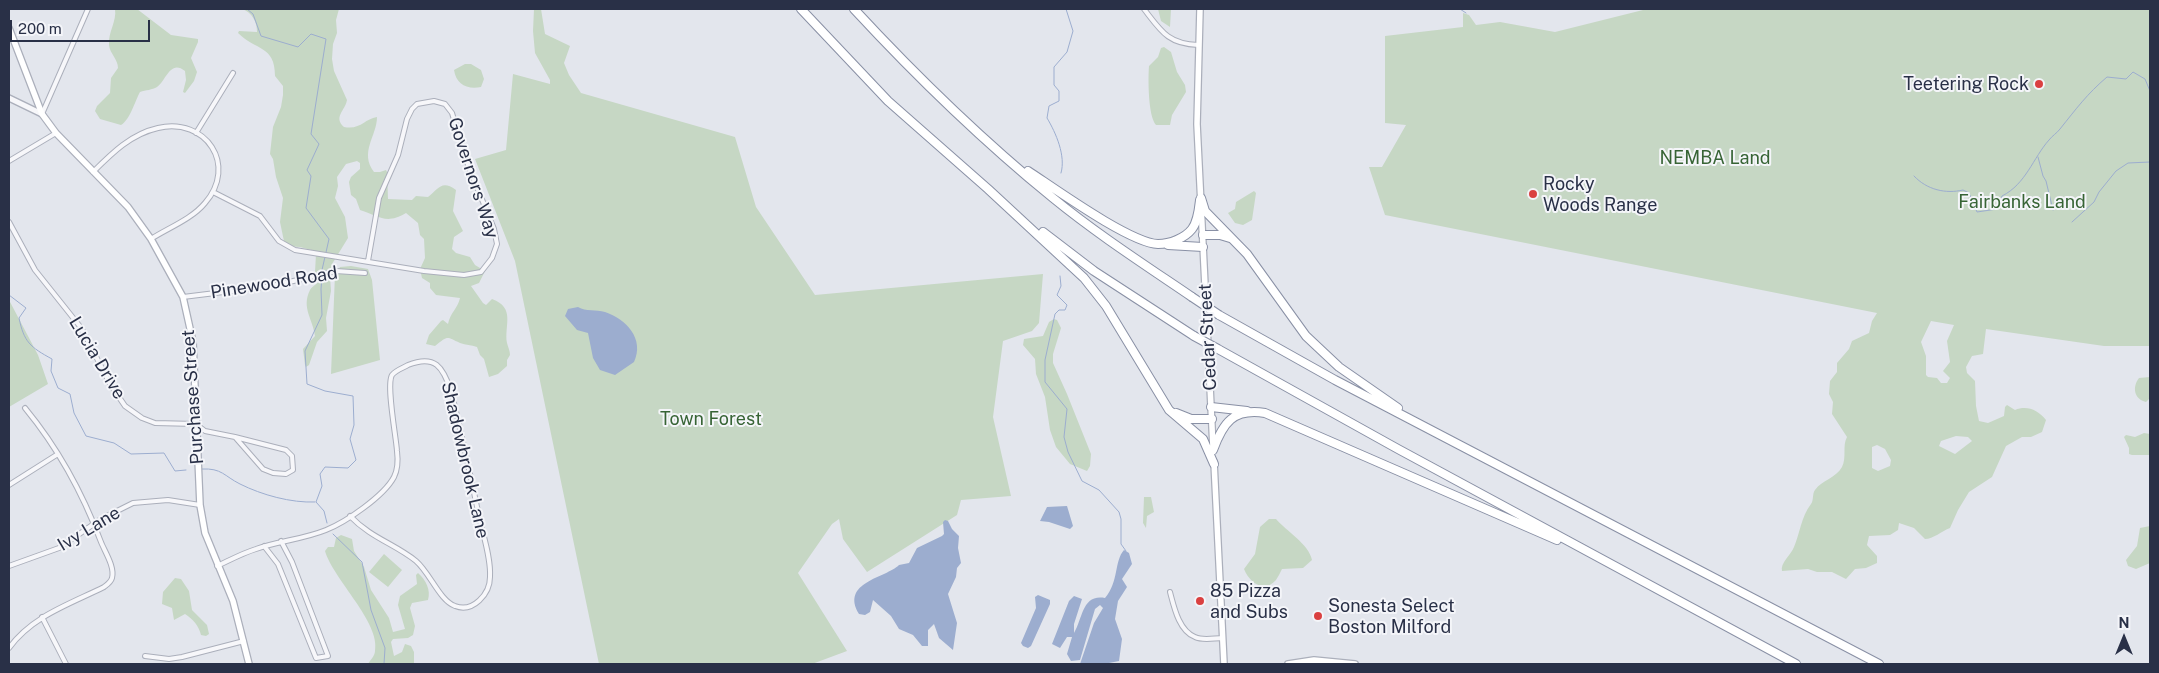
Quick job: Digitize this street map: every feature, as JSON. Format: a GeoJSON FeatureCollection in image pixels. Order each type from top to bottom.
{"type":"FeatureCollection","features":[{"type":"Feature","properties":{"kind":"highway"},"geometry":{"type":"LineString","coordinates":[[801,9],[888,101],[1061,255],[1093,288],[1106,306],[1165,404],[1176,417],[1203,439],[1214,464]]}},
{"type":"Feature","properties":{"kind":"highway"},"geometry":{"type":"LineString","coordinates":[[854,9],[916,74],[1002,154],[1053,198],[1136,259],[1219,315],[1327,376],[1879,664]]}},
{"type":"Feature","properties":{"kind":"highway"},"geometry":{"type":"LineString","coordinates":[[1002,154],[1072,201],[1128,234],[1159,244],[1203,247]]}},
{"type":"Feature","properties":{"kind":"highway"},"geometry":{"type":"LineString","coordinates":[[988,189],[1094,271],[1194,336],[1398,449],[1796,664]]}},
{"type":"Feature","properties":{"kind":"highway"},"geometry":{"type":"LineString","coordinates":[[1159,244],[1179,239],[1190,231],[1195,223],[1201,198]]}},
{"type":"Feature","properties":{"kind":"highway"},"geometry":{"type":"LineString","coordinates":[[1201,198],[1209,217],[1247,254],[1291,318],[1319,350],[1362,384],[1433,432]]}},
{"type":"Feature","properties":{"kind":"highway"},"geometry":{"type":"LineString","coordinates":[[1203,235],[1220,235],[1236,242]]}},
{"type":"Feature","properties":{"kind":"highway"},"geometry":{"type":"LineString","coordinates":[[1165,404],[1178,414],[1189,419],[1212,419]]}},
{"type":"Feature","properties":{"kind":"highway"},"geometry":{"type":"LineString","coordinates":[[1211,407],[1275,416],[1422,483],[1509,518],[1611,564]]}},
{"type":"Feature","properties":{"kind":"highway"},"geometry":{"type":"LineString","coordinates":[[1214,450],[1220,431],[1227,422],[1235,416],[1255,412]]}},
{"type":"Feature","properties":{"kind":"main road","name":"Cedar Street"},"geometry":{"type":"LineString","coordinates":[[1200,9],[1197,124],[1224,661]]}},
{"type":"Feature","properties":{"kind":"main road","name":"Purchase Street"},"geometry":{"type":"LineString","coordinates":[[9,28],[42,114],[56,133],[128,206],[151,239],[183,297],[193,342],[200,505],[205,533],[233,601],[249,664]]}},
{"type":"Feature","properties":{"kind":"main road"},"geometry":{"type":"LineString","coordinates":[[1288,664],[1312,660],[1355,664]]}},
{"type":"Feature","properties":{"kind":"main road"},"geometry":{"type":"LineString","coordinates":[[1224,661],[1230,664]]}},
{"type":"Feature","properties":{"kind":"street"},"geometry":{"type":"LineString","coordinates":[[9,98],[42,114],[88,9]]}},
{"type":"Feature","properties":{"kind":"street"},"geometry":{"type":"LineString","coordinates":[[1144,9],[1173,41],[1182,44],[1198,45]]}},
{"type":"Feature","properties":{"kind":"street"},"geometry":{"type":"LineString","coordinates":[[196,132],[234,73]]}},
{"type":"Feature","properties":{"kind":"street","name":"Governors Way"},"geometry":{"type":"LineString","coordinates":[[213,192],[260,216],[279,241],[288,248],[424,271],[464,275],[481,272],[492,258],[496,244],[494,229],[468,165],[452,113],[445,104],[434,101],[417,104],[409,114],[398,156],[379,198],[368,261]]}},
{"type":"Feature","properties":{"kind":"street"},"geometry":{"type":"LineString","coordinates":[[93,172],[126,142],[149,131],[168,126],[179,127],[196,132],[203,137],[217,157],[219,176],[213,192],[198,211],[151,239]]}},
{"type":"Feature","properties":{"kind":"street"},"geometry":{"type":"LineString","coordinates":[[9,161],[56,133]]}},
{"type":"Feature","properties":{"kind":"street","name":"Lucia Drive"},"geometry":{"type":"LineString","coordinates":[[9,222],[35,270],[82,329],[110,384],[125,406],[142,418],[155,423],[196,424]]}},
{"type":"Feature","properties":{"kind":"street","name":"Pinewood Road"},"geometry":{"type":"LineString","coordinates":[[183,297],[272,286],[336,271],[365,273]]}},
{"type":"Feature","properties":{"kind":"street","name":"Shadowbrook Lane"},"geometry":{"type":"LineString","coordinates":[[428,361],[434,363],[445,374],[451,391],[490,570],[490,583],[486,592],[472,606],[461,608],[451,604],[444,598],[430,577],[416,562],[367,532],[350,516],[387,487],[396,471],[398,456],[391,401],[390,384],[392,376],[398,370],[417,362],[428,361]]}},
{"type":"Feature","properties":{"kind":"street"},"geometry":{"type":"LineString","coordinates":[[9,648],[21,634],[42,617],[104,587],[112,580],[110,565],[95,524],[58,454],[25,408]]}},
{"type":"Feature","properties":{"kind":"street"},"geometry":{"type":"LineString","coordinates":[[196,424],[205,431],[235,437],[286,450],[292,456],[293,470],[281,475],[266,470],[235,437]]}},
{"type":"Feature","properties":{"kind":"street"},"geometry":{"type":"LineString","coordinates":[[9,484],[58,454]]}},
{"type":"Feature","properties":{"kind":"street","name":"Ivy Lane"},"geometry":{"type":"LineString","coordinates":[[9,566],[59,548],[95,524],[133,503],[168,500],[200,505]]}},
{"type":"Feature","properties":{"kind":"street"},"geometry":{"type":"LineString","coordinates":[[218,566],[264,546],[326,530],[350,516]]}},
{"type":"Feature","properties":{"kind":"street"},"geometry":{"type":"LineString","coordinates":[[264,546],[278,564],[316,658],[328,656],[292,562],[281,541]]}},
{"type":"Feature","properties":{"kind":"street"},"geometry":{"type":"LineString","coordinates":[[1170,592],[1175,612],[1188,633],[1199,638],[1223,638]]}},
{"type":"Feature","properties":{"kind":"street"},"geometry":{"type":"LineString","coordinates":[[42,617],[66,664]]}},
{"type":"Feature","properties":{"kind":"street"},"geometry":{"type":"LineString","coordinates":[[145,656],[169,660],[244,641]]}},
{"type":"Feature","properties":{"kind":"green space"},"geometry":{"type":"Polygon","coordinates":[[[115,9],[137,9],[171,35],[198,39],[191,58],[197,72],[194,81],[185,93],[183,92],[186,80],[185,71],[180,68],[172,69],[157,87],[140,92],[130,115],[121,125],[100,119],[95,111],[97,106],[110,93],[111,78],[118,68],[109,45],[115,9]]]}},
{"type":"Feature","properties":{"kind":"green space"},"geometry":{"type":"Polygon","coordinates":[[[242,9],[339,9],[332,59],[334,71],[347,100],[340,117],[341,123],[344,127],[350,128],[377,117],[368,151],[368,158],[374,172],[386,170],[387,172],[388,199],[412,200],[416,196],[428,197],[440,187],[447,185],[456,190],[453,211],[463,231],[454,237],[452,249],[456,253],[470,257],[475,265],[485,271],[479,283],[471,286],[483,303],[486,305],[492,299],[504,307],[507,312],[506,336],[510,355],[507,360],[507,366],[498,374],[489,377],[484,359],[477,347],[462,344],[450,338],[443,340],[435,346],[426,344],[429,335],[441,321],[443,320],[448,324],[460,298],[436,295],[430,288],[430,283],[422,278],[420,269],[425,258],[424,239],[420,235],[418,223],[406,213],[399,217],[388,219],[360,210],[356,199],[351,195],[349,182],[351,177],[360,169],[360,163],[357,161],[346,164],[337,177],[338,186],[335,198],[345,217],[348,238],[332,264],[330,276],[331,291],[326,318],[327,331],[317,342],[309,365],[306,367],[303,349],[315,336],[307,308],[308,296],[311,288],[321,279],[315,272],[315,251],[285,246],[280,222],[283,198],[270,154],[273,127],[281,107],[283,86],[275,76],[272,59],[268,54],[238,33],[239,31],[257,32],[253,18],[249,12],[242,9]]]}},
{"type":"Feature","properties":{"kind":"green space","name":"Town Forest"},"geometry":{"type":"Polygon","coordinates":[[[534,9],[541,9],[545,34],[570,46],[564,63],[569,75],[581,93],[735,137],[756,207],[815,295],[1043,274],[1039,323],[1032,331],[1003,341],[993,417],[1011,496],[961,500],[957,515],[867,572],[843,539],[839,519],[832,524],[798,573],[847,651],[812,664],[599,664],[515,261],[475,159],[506,150],[513,74],[550,84],[550,80],[535,53],[534,9]]]}},
{"type":"Feature","properties":{"kind":"green space"},"geometry":{"type":"Polygon","coordinates":[[[1158,9],[1171,9],[1170,27],[1161,21],[1158,9]]]}},
{"type":"Feature","properties":{"kind":"green space"},"geometry":{"type":"Polygon","coordinates":[[[1647,9],[2150,9],[2150,346],[2104,346],[1986,329],[1983,354],[1972,356],[1966,367],[1967,373],[1975,381],[1979,421],[1988,423],[2004,416],[2007,405],[2015,410],[2028,408],[2036,411],[2046,420],[2042,432],[2031,437],[2022,437],[2006,446],[1992,477],[1969,492],[1950,528],[1931,538],[1925,539],[1914,528],[1899,523],[1898,530],[1890,535],[1869,536],[1867,545],[1877,556],[1877,563],[1866,568],[1855,569],[1846,579],[1832,572],[1817,572],[1808,569],[1782,571],[1783,565],[1794,547],[1805,514],[1812,502],[1814,492],[1842,467],[1847,437],[1832,414],[1833,402],[1829,394],[1830,381],[1837,372],[1837,363],[1849,349],[1852,341],[1869,333],[1872,321],[1877,313],[1385,215],[1369,167],[1382,167],[1406,125],[1385,123],[1385,36],[1463,27],[1463,13],[1469,15],[1476,25],[1500,22],[1555,32],[1647,9]],[[1931,321],[1921,342],[1926,356],[1926,375],[1937,378],[1941,383],[1947,383],[1950,378],[1943,371],[1950,362],[1947,341],[1954,325],[1931,321]],[[1956,436],[1941,441],[1939,446],[1955,454],[1972,441],[1968,437],[1956,436]],[[1877,445],[1872,447],[1872,468],[1878,471],[1890,466],[1891,460],[1885,449],[1877,445]]]}},
{"type":"Feature","properties":{"kind":"green space"},"geometry":{"type":"Polygon","coordinates":[[[1164,47],[1171,52],[1177,72],[1185,85],[1186,92],[1172,115],[1170,125],[1156,125],[1150,106],[1149,66],[1158,57],[1161,48],[1164,47]]]}},
{"type":"Feature","properties":{"kind":"green space"},"geometry":{"type":"Polygon","coordinates":[[[465,64],[471,64],[481,70],[484,79],[481,87],[467,87],[457,79],[454,70],[465,64]]]}},
{"type":"Feature","properties":{"kind":"green space"},"geometry":{"type":"Polygon","coordinates":[[[1254,191],[1256,193],[1252,220],[1243,225],[1235,223],[1228,213],[1235,209],[1236,202],[1254,191]]]}},
{"type":"Feature","properties":{"kind":"green space"},"geometry":{"type":"Polygon","coordinates":[[[351,266],[368,269],[372,280],[380,360],[331,374],[335,274],[340,267],[351,266]]]}},
{"type":"Feature","properties":{"kind":"green space"},"geometry":{"type":"Polygon","coordinates":[[[9,300],[38,355],[48,384],[9,407],[9,300]]]}},
{"type":"Feature","properties":{"kind":"green space"},"geometry":{"type":"Polygon","coordinates":[[[1054,319],[1057,320],[1061,328],[1053,354],[1053,363],[1091,454],[1090,466],[1087,471],[1070,464],[1056,447],[1050,430],[1045,397],[1036,374],[1035,359],[1023,345],[1024,339],[1043,336],[1049,322],[1054,319]]]}},
{"type":"Feature","properties":{"kind":"green space"},"geometry":{"type":"Polygon","coordinates":[[[2150,377],[2150,398],[2146,402],[2139,398],[2135,392],[2135,385],[2139,378],[2150,377]]]}},
{"type":"Feature","properties":{"kind":"green space"},"geometry":{"type":"Polygon","coordinates":[[[2144,433],[2150,434],[2150,455],[2129,454],[2129,448],[2124,437],[2126,435],[2135,437],[2144,433]]]}},
{"type":"Feature","properties":{"kind":"green space"},"geometry":{"type":"Polygon","coordinates":[[[1144,497],[1151,497],[1154,512],[1147,516],[1146,528],[1143,523],[1144,497]]]}},
{"type":"Feature","properties":{"kind":"green space"},"geometry":{"type":"Polygon","coordinates":[[[1269,519],[1276,519],[1297,538],[1307,549],[1312,560],[1303,568],[1282,569],[1276,580],[1267,586],[1262,586],[1253,582],[1244,569],[1255,554],[1260,527],[1269,519]]]}},
{"type":"Feature","properties":{"kind":"green space"},"geometry":{"type":"Polygon","coordinates":[[[2150,526],[2150,563],[2136,569],[2128,566],[2126,560],[2137,546],[2140,528],[2150,526]]]}},
{"type":"Feature","properties":{"kind":"green space"},"geometry":{"type":"Polygon","coordinates":[[[341,535],[352,539],[354,551],[364,567],[371,590],[389,618],[393,632],[405,629],[398,605],[400,596],[417,584],[416,575],[418,573],[425,582],[429,593],[428,600],[412,603],[410,608],[415,626],[413,635],[408,638],[393,639],[391,642],[394,656],[402,652],[405,644],[411,646],[414,652],[414,664],[368,664],[375,651],[375,640],[371,627],[337,574],[325,551],[328,547],[334,547],[336,538],[341,535]]]}},
{"type":"Feature","properties":{"kind":"green space"},"geometry":{"type":"Polygon","coordinates":[[[384,554],[402,570],[388,587],[369,572],[384,554]]]}},
{"type":"Feature","properties":{"kind":"green space"},"geometry":{"type":"Polygon","coordinates":[[[175,578],[181,579],[189,591],[192,610],[207,625],[209,634],[206,636],[201,635],[195,623],[185,614],[174,620],[172,608],[162,604],[163,592],[175,578]]]}},
{"type":"Feature","properties":{"kind":"water"},"geometry":{"type":"Polygon","coordinates":[[[578,307],[613,315],[626,325],[632,331],[637,345],[637,354],[634,362],[615,375],[600,370],[593,358],[588,333],[577,330],[565,316],[568,309],[578,307]]]}},
{"type":"Feature","properties":{"kind":"water"},"geometry":{"type":"Polygon","coordinates":[[[1067,506],[1073,526],[1070,529],[1040,521],[1047,507],[1067,506]]]}},
{"type":"Feature","properties":{"kind":"water"},"geometry":{"type":"Polygon","coordinates":[[[945,520],[948,521],[952,529],[959,536],[958,548],[961,563],[957,568],[956,577],[948,594],[957,623],[953,650],[939,638],[934,624],[928,630],[928,646],[922,646],[913,635],[899,629],[891,616],[873,600],[870,612],[865,615],[859,614],[855,603],[855,595],[867,582],[893,570],[899,565],[909,563],[917,548],[942,536],[944,534],[943,522],[945,520]]]}},
{"type":"Feature","properties":{"kind":"water"},"geometry":{"type":"Polygon","coordinates":[[[1124,550],[1129,553],[1132,564],[1122,579],[1127,587],[1118,601],[1115,619],[1122,639],[1119,661],[1104,664],[1080,664],[1094,623],[1103,608],[1100,605],[1095,609],[1080,660],[1071,661],[1067,654],[1072,637],[1067,637],[1060,648],[1052,644],[1069,601],[1074,596],[1082,599],[1074,624],[1074,633],[1087,603],[1097,598],[1105,598],[1109,592],[1124,550]]]}},
{"type":"Feature","properties":{"kind":"water"},"geometry":{"type":"Polygon","coordinates":[[[1038,595],[1050,600],[1050,604],[1031,646],[1028,648],[1021,643],[1036,608],[1035,597],[1038,595]]]}},
{"type":"Feature","properties":{"kind":"waterway"},"geometry":{"type":"LineString","coordinates":[[247,9],[253,14],[261,36],[298,47],[311,34],[326,39],[311,134],[319,144],[307,170],[311,176],[306,208],[329,239],[322,270]]}},
{"type":"Feature","properties":{"kind":"waterway"},"geometry":{"type":"LineString","coordinates":[[1061,173],[1061,152],[1057,138],[1047,118],[1049,106],[1059,101],[1059,91],[1054,85],[1054,67],[1067,52],[1073,31],[1066,9]]}},
{"type":"Feature","properties":{"kind":"waterway"},"geometry":{"type":"LineString","coordinates":[[1460,9],[1466,13]]}},
{"type":"Feature","properties":{"kind":"waterway"},"geometry":{"type":"LineString","coordinates":[[1914,176],[1925,185],[1937,190],[1963,190],[1969,193],[1977,212],[1997,209],[2002,196],[2017,185],[2043,147],[2107,77],[2126,79],[2133,72],[2145,79],[2150,91]]}},
{"type":"Feature","properties":{"kind":"waterway"},"geometry":{"type":"LineString","coordinates":[[2038,157],[2053,210]]}},
{"type":"Feature","properties":{"kind":"waterway"},"geometry":{"type":"LineString","coordinates":[[2072,222],[2094,202],[2099,192],[2116,171],[2128,163],[2150,162]]}},
{"type":"Feature","properties":{"kind":"waterway"},"geometry":{"type":"LineString","coordinates":[[1060,276],[1061,286],[1057,295],[1067,305],[1065,310],[1059,310],[1055,314],[1045,360],[1045,382],[1067,409],[1064,437],[1068,452],[1082,481],[1099,490],[1119,512],[1121,519],[1121,544],[1126,551]]}},
{"type":"Feature","properties":{"kind":"waterway"},"geometry":{"type":"LineString","coordinates":[[322,277],[322,315],[305,351],[307,384],[325,391],[353,396],[354,425],[350,439],[356,460],[348,468],[325,467],[320,474],[322,486],[316,502],[324,511],[327,523]]}},
{"type":"Feature","properties":{"kind":"waterway"},"geometry":{"type":"LineString","coordinates":[[9,295],[26,308],[19,318],[23,333],[33,347],[52,359],[51,371],[58,388],[70,394],[74,413],[86,436],[114,443],[131,454],[164,453],[175,471],[186,470]]}},
{"type":"Feature","properties":{"kind":"waterway"},"geometry":{"type":"LineString","coordinates":[[202,469],[219,471],[240,484],[267,495],[287,500],[315,502]]}},
{"type":"Feature","properties":{"kind":"waterway"},"geometry":{"type":"LineString","coordinates":[[333,534],[362,562],[371,610],[385,648],[384,664]]}},
{"type":"Feature","properties":{"kind":"place","name":"Teetering Rock"},"geometry":{"type":"Point","coordinates":[2039,84]}},
{"type":"Feature","properties":{"kind":"place","name":"Rocky Woods Range"},"geometry":{"type":"Point","coordinates":[1533,194]}},
{"type":"Feature","properties":{"kind":"place","name":"85 Pizza and Subs"},"geometry":{"type":"Point","coordinates":[1200,601]}},
{"type":"Feature","properties":{"kind":"place","name":"Sonesta Select Boston Milford"},"geometry":{"type":"Point","coordinates":[1318,616]}},
{"type":"Feature","properties":{"kind":"park label","name":"NEMBA Land"},"geometry":{"type":"Point","coordinates":[1715,158]}},
{"type":"Feature","properties":{"kind":"park label","name":"Fairbanks Land"},"geometry":{"type":"Point","coordinates":[2022,202]}}]}
